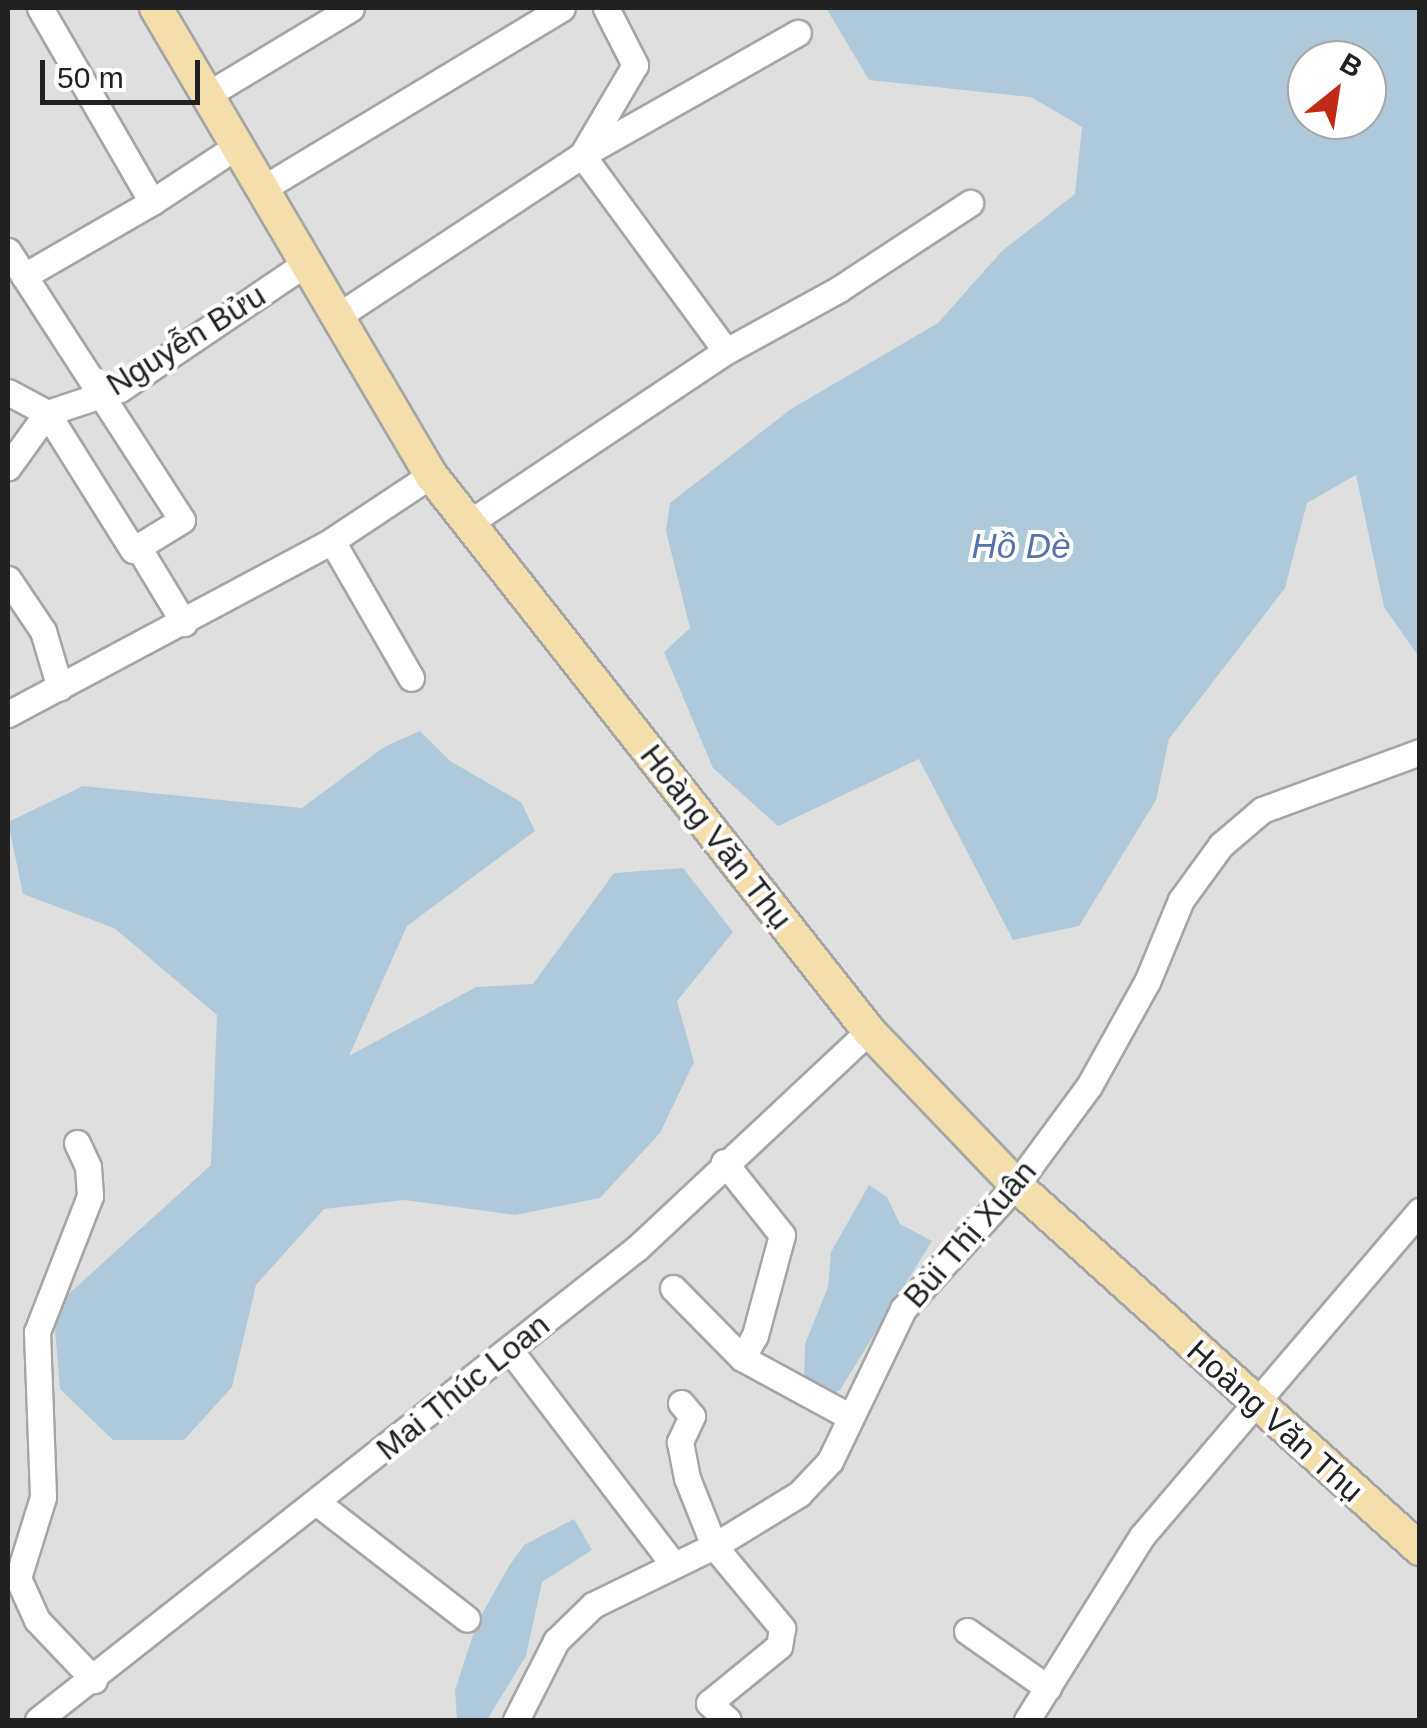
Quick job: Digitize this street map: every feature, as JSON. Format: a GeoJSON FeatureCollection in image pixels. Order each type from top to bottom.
{"type":"FeatureCollection","features":[{"type":"Feature","properties":{"kind":"main road","name":"Hoàng Văn Thụ"},"geometry":{"type":"LineString","coordinates":[[156,8],[431,475],[869,1031],[1016,1185],[1251,1401],[1420,1549]]}},
{"type":"Feature","properties":{"kind":"street"},"geometry":{"type":"LineString","coordinates":[[40,8],[152,202]]}},
{"type":"Feature","properties":{"kind":"street"},"geometry":{"type":"LineString","coordinates":[[207,95],[351,8]]}},
{"type":"Feature","properties":{"kind":"street"},"geometry":{"type":"LineString","coordinates":[[262,189],[562,8]]}},
{"type":"Feature","properties":{"kind":"street"},"geometry":{"type":"LineString","coordinates":[[582,155],[634,66],[606,8]]}},
{"type":"Feature","properties":{"kind":"street"},"geometry":{"type":"LineString","coordinates":[[338,316],[582,155],[798,32]]}},
{"type":"Feature","properties":{"kind":"street"},"geometry":{"type":"LineString","coordinates":[[24,276],[152,202],[237,146]]}},
{"type":"Feature","properties":{"kind":"street"},"geometry":{"type":"LineString","coordinates":[[582,155],[726,351]]}},
{"type":"Feature","properties":{"kind":"street"},"geometry":{"type":"LineString","coordinates":[[469,523],[726,351],[839,289],[970,203]]}},
{"type":"Feature","properties":{"kind":"street"},"geometry":{"type":"LineString","coordinates":[[8,251],[182,520],[135,548]]}},
{"type":"Feature","properties":{"kind":"street","name":"Nguyễn Bửu"},"geometry":{"type":"LineString","coordinates":[[47,413],[102,395],[306,263]]}},
{"type":"Feature","properties":{"kind":"street"},"geometry":{"type":"LineString","coordinates":[[8,392],[47,413],[184,623]]}},
{"type":"Feature","properties":{"kind":"street"},"geometry":{"type":"LineString","coordinates":[[8,467],[47,413]]}},
{"type":"Feature","properties":{"kind":"street"},"geometry":{"type":"LineString","coordinates":[[8,714],[332,541],[431,475]]}},
{"type":"Feature","properties":{"kind":"street"},"geometry":{"type":"LineString","coordinates":[[332,541],[411,678]]}},
{"type":"Feature","properties":{"kind":"street"},"geometry":{"type":"LineString","coordinates":[[8,579],[43,631],[60,688]]}},
{"type":"Feature","properties":{"kind":"street"},"geometry":{"type":"LineString","coordinates":[[8,698],[36,700]]}},
{"type":"Feature","properties":{"kind":"street","name":"Bùi Thị Xuân"},"geometry":{"type":"LineString","coordinates":[[516,1720],[556,1641],[593,1605],[714,1546],[800,1494],[830,1461],[903,1309],[1016,1185],[1089,1086],[1147,982],[1181,900],[1220,844],[1262,810],[1420,752]]}},
{"type":"Feature","properties":{"kind":"street","name":"Mai Thúc Loan"},"geometry":{"type":"LineString","coordinates":[[38,1720],[319,1504],[637,1248],[724,1162],[869,1031]]}},
{"type":"Feature","properties":{"kind":"street"},"geometry":{"type":"LineString","coordinates":[[77,1143],[88,1167],[90,1196],[37,1332],[43,1497],[18,1578],[37,1620],[94,1680]]}},
{"type":"Feature","properties":{"kind":"street"},"geometry":{"type":"LineString","coordinates":[[724,1162],[782,1236],[756,1335],[742,1358]]}},
{"type":"Feature","properties":{"kind":"street"},"geometry":{"type":"LineString","coordinates":[[1027,1720],[1142,1536],[1251,1401],[1420,1211]]}},
{"type":"Feature","properties":{"kind":"street"},"geometry":{"type":"LineString","coordinates":[[673,1288],[742,1358],[849,1416]]}},
{"type":"Feature","properties":{"kind":"street"},"geometry":{"type":"LineString","coordinates":[[510,1350],[674,1565]]}},
{"type":"Feature","properties":{"kind":"street"},"geometry":{"type":"LineString","coordinates":[[681,1403],[692,1416],[680,1442],[687,1478],[714,1546],[782,1628],[779,1646],[710,1703],[728,1720]]}},
{"type":"Feature","properties":{"kind":"street"},"geometry":{"type":"LineString","coordinates":[[319,1504],[468,1619]]}},
{"type":"Feature","properties":{"kind":"street"},"geometry":{"type":"LineString","coordinates":[[968,1630],[1048,1688]]}},
{"type":"Feature","properties":{"kind":"shaded area"},"geometry":{"type":"Polygon","coordinates":[[[8,8],[1419,8],[1419,1720],[8,1720],[8,8]]]}},
{"type":"Feature","properties":{"kind":"water","name":"Hồ Dè"},"geometry":{"type":"Polygon","coordinates":[[[826,8],[1419,8],[1419,657],[1384,607],[1356,475],[1307,503],[1285,588],[1169,739],[1156,800],[1079,926],[1013,940],[919,759],[778,826],[713,768],[664,652],[690,628],[666,531],[670,503],[791,409],[938,323],[1002,251],[1075,194],[1082,127],[1031,97],[869,80],[826,8]]]}},
{"type":"Feature","properties":{"kind":"water"},"geometry":{"type":"Polygon","coordinates":[[[420,731],[450,761],[521,802],[535,831],[407,926],[349,1056],[476,987],[533,984],[614,873],[683,868],[733,932],[677,1001],[694,1062],[660,1133],[600,1198],[515,1215],[404,1200],[324,1209],[256,1285],[232,1387],[184,1440],[113,1440],[60,1389],[53,1308],[211,1165],[217,1015],[114,928],[23,894],[8,822],[83,786],[302,808],[384,747],[420,731]]]}},
{"type":"Feature","properties":{"kind":"water"},"geometry":{"type":"Polygon","coordinates":[[[869,1185],[887,1197],[900,1224],[932,1241],[840,1390],[828,1397],[804,1380],[805,1344],[828,1287],[831,1252],[869,1185]]]}},
{"type":"Feature","properties":{"kind":"water"},"geometry":{"type":"Polygon","coordinates":[[[574,1519],[592,1550],[542,1582],[526,1656],[487,1720],[457,1720],[455,1690],[477,1623],[509,1566],[524,1545],[574,1519]]]}}]}
